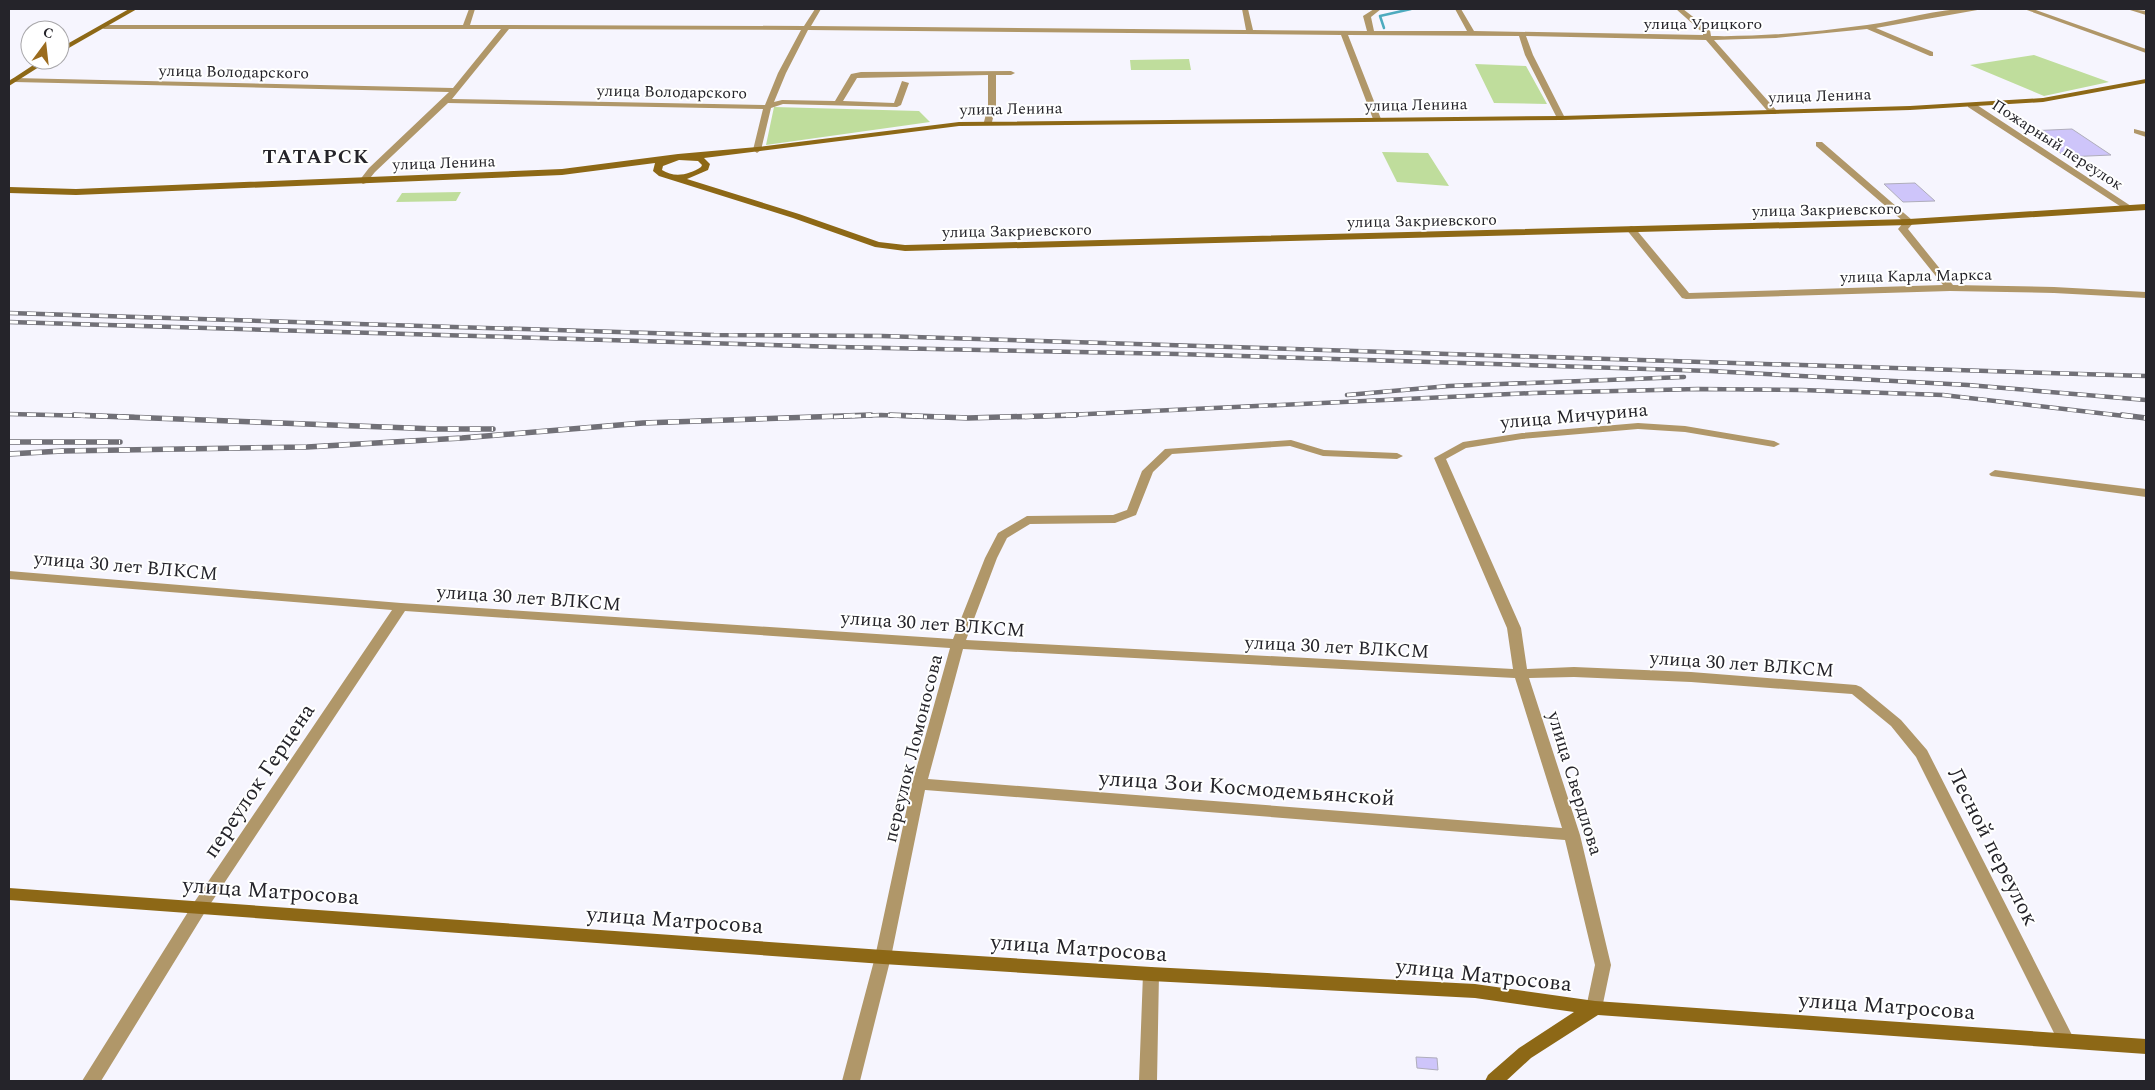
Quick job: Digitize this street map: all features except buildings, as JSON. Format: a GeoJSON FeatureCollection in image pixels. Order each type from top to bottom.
{"type":"FeatureCollection","features":[{"type":"Feature","properties":{"kind":"main road"},"geometry":{"type":"LineString","coordinates":[[70,46],[134,9]]}},
{"type":"Feature","properties":{"kind":"main road"},"geometry":{"type":"LineString","coordinates":[[11,82],[30,70]]}},
{"type":"Feature","properties":{"kind":"main road","name":"улица Ленина"},"geometry":{"type":"LineString","coordinates":[[9,190],[76,192],[363,181],[595,169],[756,150],[940,125],[988,122],[1561,118],[1971,106],[2043,100],[2146,81]]}},
{"type":"Feature","properties":{"kind":"main road"},"geometry":{"type":"LineString","coordinates":[[595,169],[651,173],[673,177],[696,174],[726,156],[756,150]]}},
{"type":"Feature","properties":{"kind":"main road"},"geometry":{"type":"LineString","coordinates":[[686,157],[704,161],[705,180],[708,186]]}},
{"type":"Feature","properties":{"kind":"main road"},"geometry":{"type":"LineString","coordinates":[[651,173],[659,164],[670,159]]}},
{"type":"Feature","properties":{"kind":"main road","name":"улица Закриевского"},"geometry":{"type":"LineString","coordinates":[[673,177],[708,186],[878,245],[905,248],[1909,222],[2146,207]]}},
{"type":"Feature","properties":{"kind":"main road","name":"улица Матросова"},"geometry":{"type":"LineString","coordinates":[[9,894],[883,957],[1151,974],[1475,991],[1595,1008],[2146,1047]]}},
{"type":"Feature","properties":{"kind":"main road"},"geometry":{"type":"LineString","coordinates":[[1494,1081],[1525,1053],[1595,1008]]}},
{"type":"Feature","properties":{"kind":"street"},"geometry":{"type":"LineString","coordinates":[[465,28],[472,9]]}},
{"type":"Feature","properties":{"kind":"street"},"geometry":{"type":"LineString","coordinates":[[756,150],[767,107],[804,30],[815,18],[818,9]]}},
{"type":"Feature","properties":{"kind":"street"},"geometry":{"type":"LineString","coordinates":[[1245,9],[1250,33]]}},
{"type":"Feature","properties":{"kind":"street"},"geometry":{"type":"LineString","coordinates":[[1371,34],[1367,16],[1378,9]]}},
{"type":"Feature","properties":{"kind":"street"},"geometry":{"type":"LineString","coordinates":[[1458,9],[1472,34]]}},
{"type":"Feature","properties":{"kind":"street"},"geometry":{"type":"LineString","coordinates":[[1679,9],[1706,32],[1707,37],[1773,112]]}},
{"type":"Feature","properties":{"kind":"street","name":"улица Урицкого"},"geometry":{"type":"LineString","coordinates":[[104,27],[1522,34],[1707,37],[1776,36],[1868,28],[1930,15],[1980,9]]}},
{"type":"Feature","properties":{"kind":"street"},"geometry":{"type":"LineString","coordinates":[[2027,9],[2146,50]]}},
{"type":"Feature","properties":{"kind":"street"},"geometry":{"type":"LineString","coordinates":[[2132,9],[2146,13]]}},
{"type":"Feature","properties":{"kind":"street"},"geometry":{"type":"LineString","coordinates":[[363,181],[372,170],[446,101],[506,28]]}},
{"type":"Feature","properties":{"kind":"street"},"geometry":{"type":"LineString","coordinates":[[1868,28],[1930,54]]}},
{"type":"Feature","properties":{"kind":"street"},"geometry":{"type":"LineString","coordinates":[[1344,33],[1377,119]]}},
{"type":"Feature","properties":{"kind":"street"},"geometry":{"type":"LineString","coordinates":[[1522,34],[1529,55],[1561,118]]}},
{"type":"Feature","properties":{"kind":"street"},"geometry":{"type":"LineString","coordinates":[[988,122],[992,106],[992,73]]}},
{"type":"Feature","properties":{"kind":"street"},"geometry":{"type":"LineString","coordinates":[[838,103],[854,76],[861,74],[1010,73]]}},
{"type":"Feature","properties":{"kind":"street","name":"улица Володарского"},"geometry":{"type":"LineString","coordinates":[[11,82],[454,90]]}},
{"type":"Feature","properties":{"kind":"street","name":"улица Володарского"},"geometry":{"type":"LineString","coordinates":[[446,101],[767,107],[782,102],[897,105],[905,83]]}},
{"type":"Feature","properties":{"kind":"street","name":"Пожарный переулок"},"geometry":{"type":"LineString","coordinates":[[1971,106],[2129,208]]}},
{"type":"Feature","properties":{"kind":"street"},"geometry":{"type":"LineString","coordinates":[[2137,131],[2146,135]]}},
{"type":"Feature","properties":{"kind":"street"},"geometry":{"type":"LineString","coordinates":[[1819,144],[1909,222],[1903,229],[1950,288]]}},
{"type":"Feature","properties":{"kind":"street","name":"улица Карла Маркса"},"geometry":{"type":"LineString","coordinates":[[1631,229],[1686,296],[1950,288],[2054,290],[2146,295]]}},
{"type":"Feature","properties":{"kind":"street","name":"улица Мичурина"},"geometry":{"type":"LineString","coordinates":[[1440,458],[1463,445],[1522,436],[1638,426],[1685,429],[1774,444]]}},
{"type":"Feature","properties":{"kind":"street","name":"переулок Ломоносова"},"geometry":{"type":"LineString","coordinates":[[850,1081],[883,957],[919,784],[958,644],[991,558],[1002,536],[1027,520],[1115,519],[1132,512],[1148,471],[1169,451],[1291,443],[1323,453],[1397,456]]}},
{"type":"Feature","properties":{"kind":"street","name":"улица Свердлова"},"geometry":{"type":"LineString","coordinates":[[1440,458],[1514,628],[1521,674],[1572,835],[1603,964],[1595,1008]]}},
{"type":"Feature","properties":{"kind":"street"},"geometry":{"type":"LineString","coordinates":[[1995,474],[2146,493]]}},
{"type":"Feature","properties":{"kind":"street","name":"улица 30 лет ВЛКСМ"},"geometry":{"type":"LineString","coordinates":[[9,575],[401,607],[958,644],[1521,674],[1574,672],[1691,677],[1856,690]]}},
{"type":"Feature","properties":{"kind":"street","name":"переулок Герцена"},"geometry":{"type":"LineString","coordinates":[[91,1081],[199,908],[401,607]]}},
{"type":"Feature","properties":{"kind":"street","name":"Лесной переулок"},"geometry":{"type":"LineString","coordinates":[[1856,690],[1896,723],[1922,754],[2066,1040]]}},
{"type":"Feature","properties":{"kind":"street","name":"улица Зои Космодемьянской"},"geometry":{"type":"LineString","coordinates":[[919,784],[1572,835]]}},
{"type":"Feature","properties":{"kind":"street"},"geometry":{"type":"LineString","coordinates":[[1148,1081],[1151,974]]}},
{"type":"Feature","properties":{"kind":"green space"},"geometry":{"type":"Polygon","coordinates":[[[2034,55],[2109,82],[2044,96],[1970,65],[2034,55]]]}},
{"type":"Feature","properties":{"kind":"green space"},"geometry":{"type":"Polygon","coordinates":[[[1189,59],[1191,70],[1131,70],[1130,60],[1189,59]]]}},
{"type":"Feature","properties":{"kind":"green space"},"geometry":{"type":"Polygon","coordinates":[[[1475,64],[1526,66],[1547,104],[1494,103],[1475,64]]]}},
{"type":"Feature","properties":{"kind":"green space"},"geometry":{"type":"Polygon","coordinates":[[[774,107],[919,111],[930,122],[766,145],[774,107]]]}},
{"type":"Feature","properties":{"kind":"green space"},"geometry":{"type":"Polygon","coordinates":[[[1382,152],[1428,153],[1449,186],[1397,182],[1382,152]]]}},
{"type":"Feature","properties":{"kind":"green space"},"geometry":{"type":"Polygon","coordinates":[[[461,192],[456,201],[396,202],[402,193],[461,192]]]}},
{"type":"Feature","properties":{"kind":"waterway"},"geometry":{"type":"LineString","coordinates":[[1384,28],[1380,16],[1411,9]]}},
{"type":"Feature","properties":{"kind":"railway"},"geometry":{"type":"LineString","coordinates":[[9,313],[714,335],[882,336],[2146,376]]}},
{"type":"Feature","properties":{"kind":"railway"},"geometry":{"type":"LineString","coordinates":[[9,322],[839,347],[1178,354],[1710,371],[1968,385],[2146,400]]}},
{"type":"Feature","properties":{"kind":"railway"},"geometry":{"type":"LineString","coordinates":[[1347,395],[1449,386],[1684,377]]}},
{"type":"Feature","properties":{"kind":"railway"},"geometry":{"type":"LineString","coordinates":[[1055,416],[1533,393],[1698,389],[1802,390],[1943,395],[2133,417]]}},
{"type":"Feature","properties":{"kind":"railway"},"geometry":{"type":"LineString","coordinates":[[9,414],[112,416]]}},
{"type":"Feature","properties":{"kind":"railway"},"geometry":{"type":"LineString","coordinates":[[74,415],[112,416]]}},
{"type":"Feature","properties":{"kind":"railway"},"geometry":{"type":"LineString","coordinates":[[9,454],[62,451],[307,447],[462,438],[643,423],[871,415]]}},
{"type":"Feature","properties":{"kind":"railway"},"geometry":{"type":"LineString","coordinates":[[834,417],[881,415],[927,417]]}},
{"type":"Feature","properties":{"kind":"railway"},"geometry":{"type":"LineString","coordinates":[[890,415],[968,418],[1055,416]]}},
{"type":"Feature","properties":{"kind":"railway"},"geometry":{"type":"LineString","coordinates":[[1055,416],[1076,415]]}},
{"type":"Feature","properties":{"kind":"railway"},"geometry":{"type":"LineString","coordinates":[[2122,415],[2146,418]]}},
{"type":"Feature","properties":{"kind":"railway"},"geometry":{"type":"LineString","coordinates":[[112,416],[134,417]]}},
{"type":"Feature","properties":{"kind":"railway"},"geometry":{"type":"LineString","coordinates":[[112,416],[436,429],[493,429]]}},
{"type":"Feature","properties":{"kind":"railway"},"geometry":{"type":"LineString","coordinates":[[1025,417],[1055,416]]}},
{"type":"Feature","properties":{"kind":"railway"},"geometry":{"type":"LineString","coordinates":[[9,442],[120,442]]}},
{"type":"Feature","properties":{"kind":"district","name":"ТАТАРСК"},"geometry":{"type":"Point","coordinates":[316,156]}}]}
